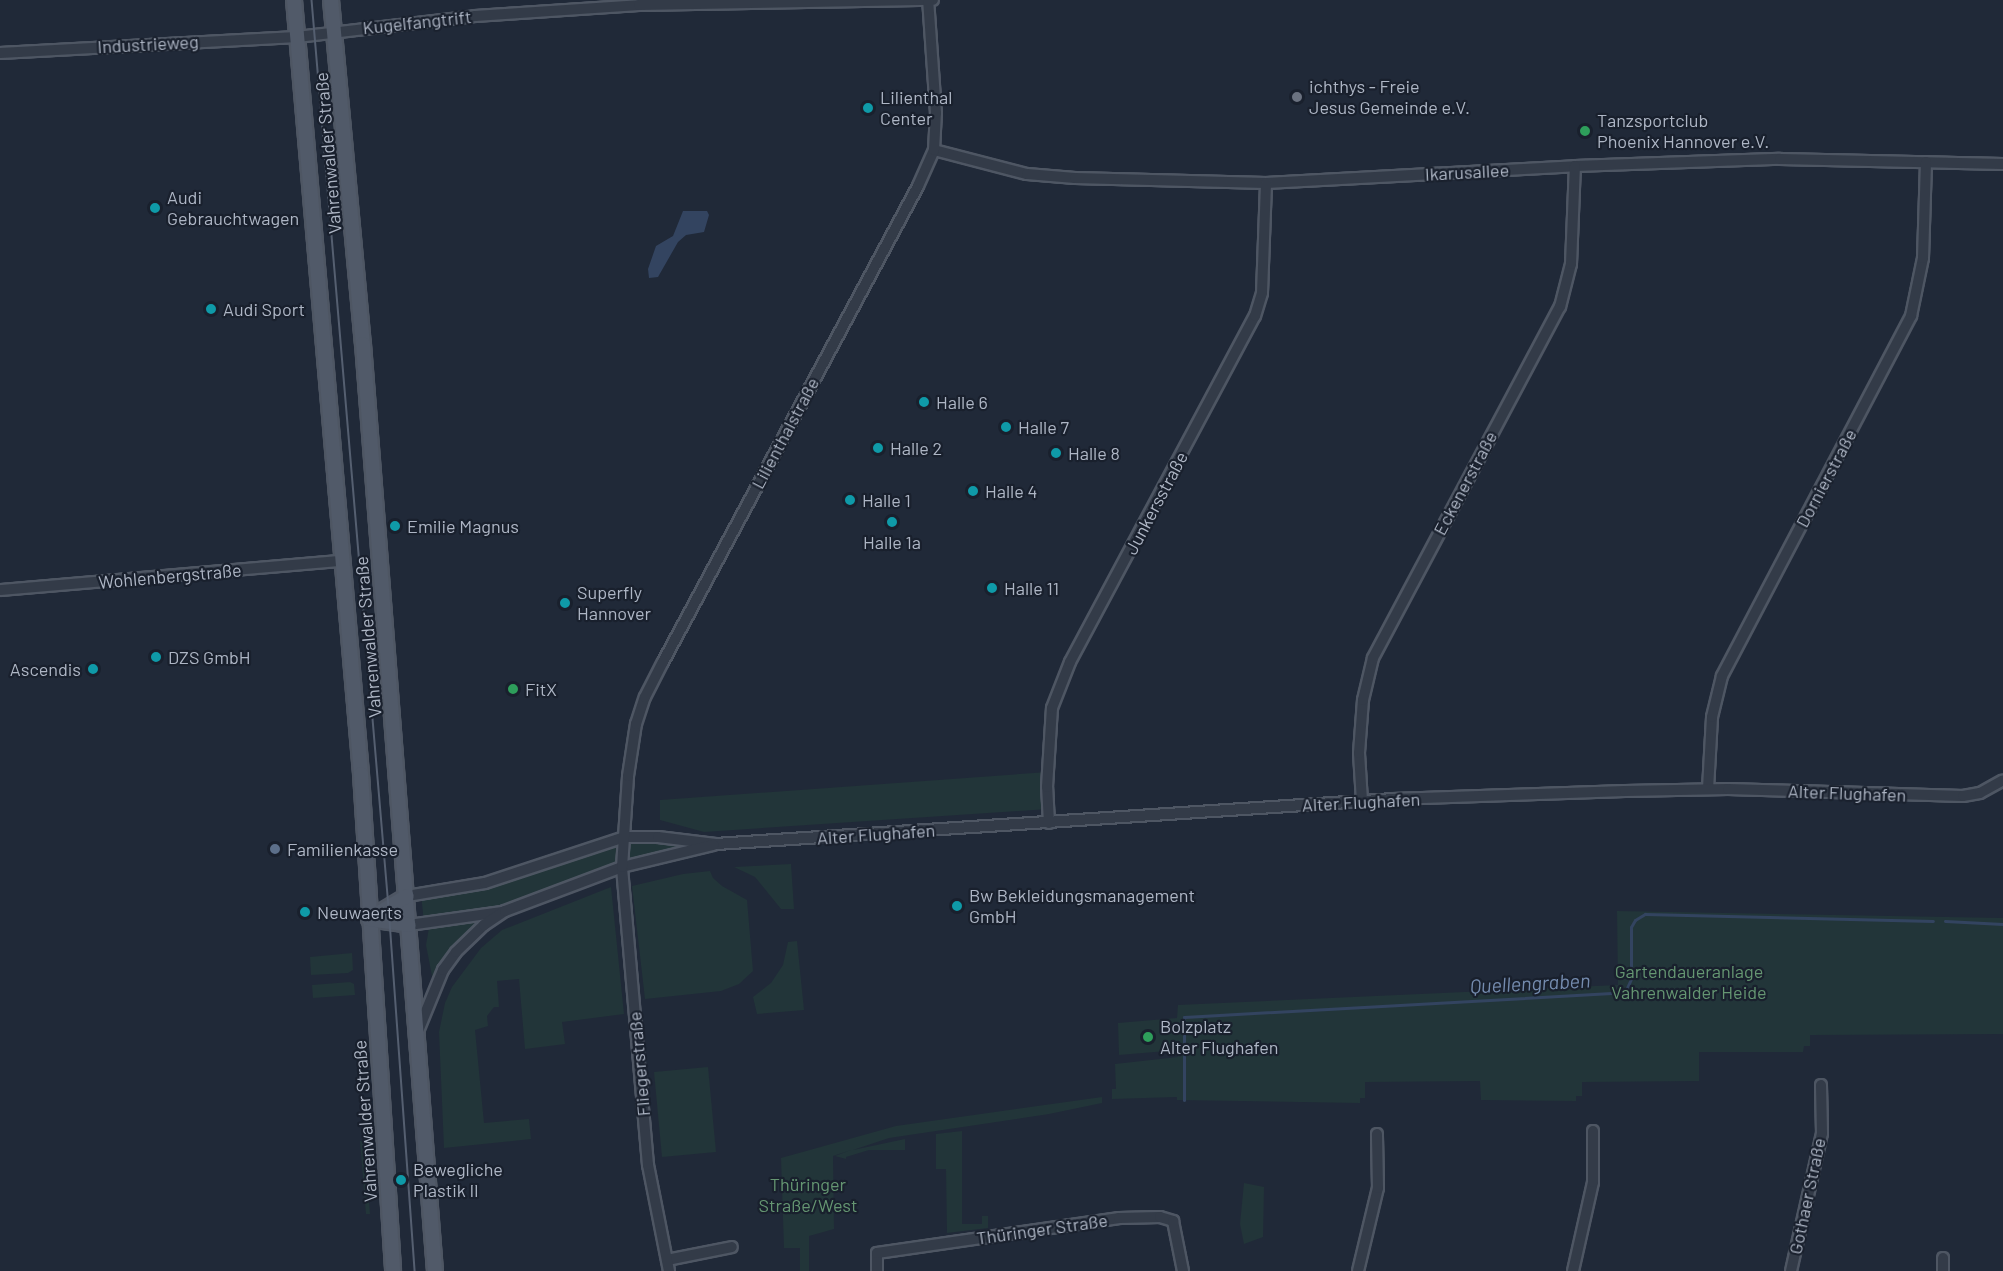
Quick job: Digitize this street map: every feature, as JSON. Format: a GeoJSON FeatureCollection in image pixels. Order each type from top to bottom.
{"type":"FeatureCollection","features":[{"type":"Feature","properties":{"kind":"main road","name":"Vahrenwalder Straße"},"geometry":{"type":"LineString","coordinates":[[294,0],[340,561],[360,774],[393,1271]]}},
{"type":"Feature","properties":{"kind":"main road","name":"Vahrenwalder Straße"},"geometry":{"type":"LineString","coordinates":[[331,0],[363,344],[435,1271]]}},
{"type":"Feature","properties":{"kind":"main road"},"geometry":{"type":"LineString","coordinates":[[369,919],[407,896]]}},
{"type":"Feature","properties":{"kind":"main road"},"geometry":{"type":"LineString","coordinates":[[369,919],[409,925]]}},
{"type":"Feature","properties":{"kind":"street","name":"Lilienthalstraße"},"geometry":{"type":"LineString","coordinates":[[622,867],[630,753],[645,697],[918,186],[934,150],[936,112],[928,0]]}},
{"type":"Feature","properties":{"kind":"street","name":"Kugelfangtrift"},"geometry":{"type":"LineString","coordinates":[[297,37],[475,16],[639,5],[933,0]]}},
{"type":"Feature","properties":{"kind":"street","name":"Industrieweg"},"geometry":{"type":"LineString","coordinates":[[0,53],[297,37]]}},
{"type":"Feature","properties":{"kind":"street","name":"Ikarusallee"},"geometry":{"type":"LineString","coordinates":[[934,150],[1027,174],[1075,178],[1266,183],[1575,166],[1795,159],[2003,164]]}},
{"type":"Feature","properties":{"kind":"street","name":"Dornierstraße"},"geometry":{"type":"LineString","coordinates":[[1708,789],[1712,717],[1722,676],[1911,316],[1923,258],[1926,162]]}},
{"type":"Feature","properties":{"kind":"street","name":"Eckenerstraße"},"geometry":{"type":"LineString","coordinates":[[1362,801],[1359,753],[1363,700],[1373,658],[1560,307],[1571,264],[1575,166]]}},
{"type":"Feature","properties":{"kind":"street","name":"Junkersstraße"},"geometry":{"type":"LineString","coordinates":[[1049,823],[1047,787],[1052,708],[1070,662],[1255,316],[1262,292],[1266,183]]}},
{"type":"Feature","properties":{"kind":"street","name":"Wohlenbergstraße"},"geometry":{"type":"LineString","coordinates":[[0,590],[340,561]]}},
{"type":"Feature","properties":{"kind":"street","name":"Alter Flughafen"},"geometry":{"type":"LineString","coordinates":[[409,925],[505,911],[622,867],[716,844],[1362,801],[1708,789],[1963,796],[1980,793],[2003,780]]}},
{"type":"Feature","properties":{"kind":"street","name":"Alter Flughafen"},"geometry":{"type":"LineString","coordinates":[[407,896],[485,884],[624,837],[668,838],[716,844]]}},
{"type":"Feature","properties":{"kind":"street","name":"Fliegerstraße"},"geometry":{"type":"LineString","coordinates":[[622,867],[648,1165],[668,1265],[732,1247]]}},
{"type":"Feature","properties":{"kind":"street","name":"Alter Flughafen"},"geometry":{"type":"LineString","coordinates":[[418,1032],[435,986],[450,961],[483,926],[505,911]]}},
{"type":"Feature","properties":{"kind":"street","name":"Gothaer Straße"},"geometry":{"type":"LineString","coordinates":[[1791,1271],[1821,1134],[1821,1085]]}},
{"type":"Feature","properties":{"kind":"street"},"geometry":{"type":"LineString","coordinates":[[1573,1271],[1593,1182],[1593,1131]]}},
{"type":"Feature","properties":{"kind":"street"},"geometry":{"type":"LineString","coordinates":[[1358,1271],[1378,1188],[1377,1134]]}},
{"type":"Feature","properties":{"kind":"street","name":"Thüringer Straße"},"geometry":{"type":"LineString","coordinates":[[878,1271],[878,1253],[1119,1218],[1160,1217],[1173,1221],[1183,1271]]}},
{"type":"Feature","properties":{"kind":"street"},"geometry":{"type":"LineString","coordinates":[[1943,1258],[1943,1271]]}},
{"type":"Feature","properties":{"kind":"green space"},"geometry":{"type":"Polygon","coordinates":[[[1048,772],[1048,809],[704,832],[660,820],[660,800],[1048,772]]]}},
{"type":"Feature","properties":{"kind":"green space"},"geometry":{"type":"Polygon","coordinates":[[[625,837],[716,844],[622,867],[484,925],[434,986],[426,945],[430,922],[424,923],[421,894],[625,837]]]}},
{"type":"Feature","properties":{"kind":"green space"},"geometry":{"type":"Polygon","coordinates":[[[791,864],[794,909],[781,909],[755,877],[734,867],[791,864]]]}},
{"type":"Feature","properties":{"kind":"green space"},"geometry":{"type":"Polygon","coordinates":[[[710,871],[713,878],[722,886],[747,900],[753,971],[739,984],[721,991],[645,999],[632,886],[683,874],[710,871]]]}},
{"type":"Feature","properties":{"kind":"green space"},"geometry":{"type":"Polygon","coordinates":[[[611,887],[624,1014],[562,1022],[565,1044],[525,1049],[519,979],[497,981],[499,1007],[494,1007],[487,1016],[488,1026],[475,1030],[484,1123],[529,1119],[531,1139],[444,1148],[439,1032],[445,1003],[452,987],[481,948],[502,930],[611,887]]]}},
{"type":"Feature","properties":{"kind":"green space","name":"Gartendaueranlage Vahrenwalder Heide"},"geometry":{"type":"Polygon","coordinates":[[[1617,911],[2003,918],[2003,1034],[1810,1035],[1810,1046],[1804,1046],[1803,1052],[1699,1052],[1699,1081],[1582,1082],[1582,1096],[1576,1096],[1576,1101],[1481,1100],[1480,1081],[1365,1082],[1365,1098],[1360,1098],[1360,1103],[1177,1100],[1177,1097],[1112,1099],[1112,1089],[1116,1089],[1115,1064],[1178,1057],[1178,1050],[1119,1055],[1118,1023],[1177,1018],[1178,1005],[1618,985],[1617,911]]]}},
{"type":"Feature","properties":{"kind":"green space"},"geometry":{"type":"Polygon","coordinates":[[[797,941],[804,1010],[757,1014],[753,997],[771,983],[783,965],[788,942],[797,941]]]}},
{"type":"Feature","properties":{"kind":"green space"},"geometry":{"type":"Polygon","coordinates":[[[352,953],[353,970],[348,973],[311,975],[310,957],[352,953]]]}},
{"type":"Feature","properties":{"kind":"green space"},"geometry":{"type":"Polygon","coordinates":[[[350,982],[354,984],[355,995],[313,998],[312,985],[350,982]]]}},
{"type":"Feature","properties":{"kind":"green space"},"geometry":{"type":"Polygon","coordinates":[[[708,1067],[716,1152],[662,1157],[654,1072],[708,1067]]]}},
{"type":"Feature","properties":{"kind":"green space","name":"Thüringer Straße/West"},"geometry":{"type":"Polygon","coordinates":[[[1102,1097],[1102,1103],[1049,1114],[889,1138],[853,1150],[905,1139],[905,1150],[869,1150],[846,1157],[846,1159],[835,1156],[851,1150],[833,1156],[834,1229],[809,1236],[809,1271],[800,1271],[800,1248],[784,1248],[781,1158],[896,1126],[1102,1097]]]}},
{"type":"Feature","properties":{"kind":"green space"},"geometry":{"type":"Polygon","coordinates":[[[962,1131],[962,1224],[982,1224],[982,1216],[988,1216],[988,1228],[947,1233],[946,1169],[936,1169],[936,1134],[962,1131]]]}},
{"type":"Feature","properties":{"kind":"green space"},"geometry":{"type":"Polygon","coordinates":[[[360,1141],[364,1141],[370,1214],[366,1214],[360,1141]]]}},
{"type":"Feature","properties":{"kind":"green space"},"geometry":{"type":"Polygon","coordinates":[[[1244,1183],[1264,1187],[1263,1237],[1244,1244],[1240,1224],[1244,1183]]]}},
{"type":"Feature","properties":{"kind":"water"},"geometry":{"type":"Polygon","coordinates":[[[683,211],[707,211],[709,215],[704,232],[686,235],[678,242],[658,277],[649,278],[648,269],[656,246],[673,236],[683,211]]]}},
{"type":"Feature","properties":{"kind":"waterway","name":"Quellengraben"},"geometry":{"type":"LineString","coordinates":[[1184,1100],[1184,1017],[1620,993],[1626,990],[1631,979],[1631,927],[1635,920],[1645,914],[1933,921]]}},
{"type":"Feature","properties":{"kind":"waterway","name":"Quellengraben"},"geometry":{"type":"LineString","coordinates":[[1945,921],[2003,924]]}},
{"type":"Feature","properties":{"kind":"tram line"},"geometry":{"type":"LineString","coordinates":[[312,0],[389,907],[415,1271]]}},
{"type":"Feature","properties":{"kind":"place","name":"ichthys - Freie Jesus Gemeinde e.V."},"geometry":{"type":"Point","coordinates":[1297,97]}},
{"type":"Feature","properties":{"kind":"place","name":"Lilienthal Center"},"geometry":{"type":"Point","coordinates":[868,108]}},
{"type":"Feature","properties":{"kind":"place","name":"Tanzsportclub Phoenix Hannover e.V."},"geometry":{"type":"Point","coordinates":[1585,131]}},
{"type":"Feature","properties":{"kind":"place","name":"Audi Gebrauchtwagen"},"geometry":{"type":"Point","coordinates":[155,208]}},
{"type":"Feature","properties":{"kind":"place","name":"Audi Sport"},"geometry":{"type":"Point","coordinates":[211,309]}},
{"type":"Feature","properties":{"kind":"place","name":"Halle 6"},"geometry":{"type":"Point","coordinates":[924,402]}},
{"type":"Feature","properties":{"kind":"place","name":"Halle 7"},"geometry":{"type":"Point","coordinates":[1006,427]}},
{"type":"Feature","properties":{"kind":"place","name":"Halle 2"},"geometry":{"type":"Point","coordinates":[878,448]}},
{"type":"Feature","properties":{"kind":"place","name":"Halle 8"},"geometry":{"type":"Point","coordinates":[1056,453]}},
{"type":"Feature","properties":{"kind":"place","name":"Halle 4"},"geometry":{"type":"Point","coordinates":[973,491]}},
{"type":"Feature","properties":{"kind":"place","name":"Halle 1"},"geometry":{"type":"Point","coordinates":[850,500]}},
{"type":"Feature","properties":{"kind":"place","name":"Halle 1a"},"geometry":{"type":"Point","coordinates":[892,522]}},
{"type":"Feature","properties":{"kind":"place","name":"Emilie Magnus"},"geometry":{"type":"Point","coordinates":[395,526]}},
{"type":"Feature","properties":{"kind":"place","name":"Halle 11"},"geometry":{"type":"Point","coordinates":[992,588]}},
{"type":"Feature","properties":{"kind":"place","name":"Superfly Hannover"},"geometry":{"type":"Point","coordinates":[565,603]}},
{"type":"Feature","properties":{"kind":"place","name":"DZS GmbH"},"geometry":{"type":"Point","coordinates":[156,657]}},
{"type":"Feature","properties":{"kind":"place","name":"Ascendis"},"geometry":{"type":"Point","coordinates":[93,669]}},
{"type":"Feature","properties":{"kind":"place","name":"FitX"},"geometry":{"type":"Point","coordinates":[513,689]}},
{"type":"Feature","properties":{"kind":"place","name":"Familienkasse"},"geometry":{"type":"Point","coordinates":[275,849]}},
{"type":"Feature","properties":{"kind":"place","name":"Bw Bekleidungsmanagement GmbH"},"geometry":{"type":"Point","coordinates":[957,906]}},
{"type":"Feature","properties":{"kind":"place","name":"Neuwaerts"},"geometry":{"type":"Point","coordinates":[305,912]}},
{"type":"Feature","properties":{"kind":"place","name":"Bolzplatz Alter Flughafen"},"geometry":{"type":"Point","coordinates":[1148,1037]}},
{"type":"Feature","properties":{"kind":"place","name":"Bewegliche Plastik II"},"geometry":{"type":"Point","coordinates":[401,1180]}}]}
